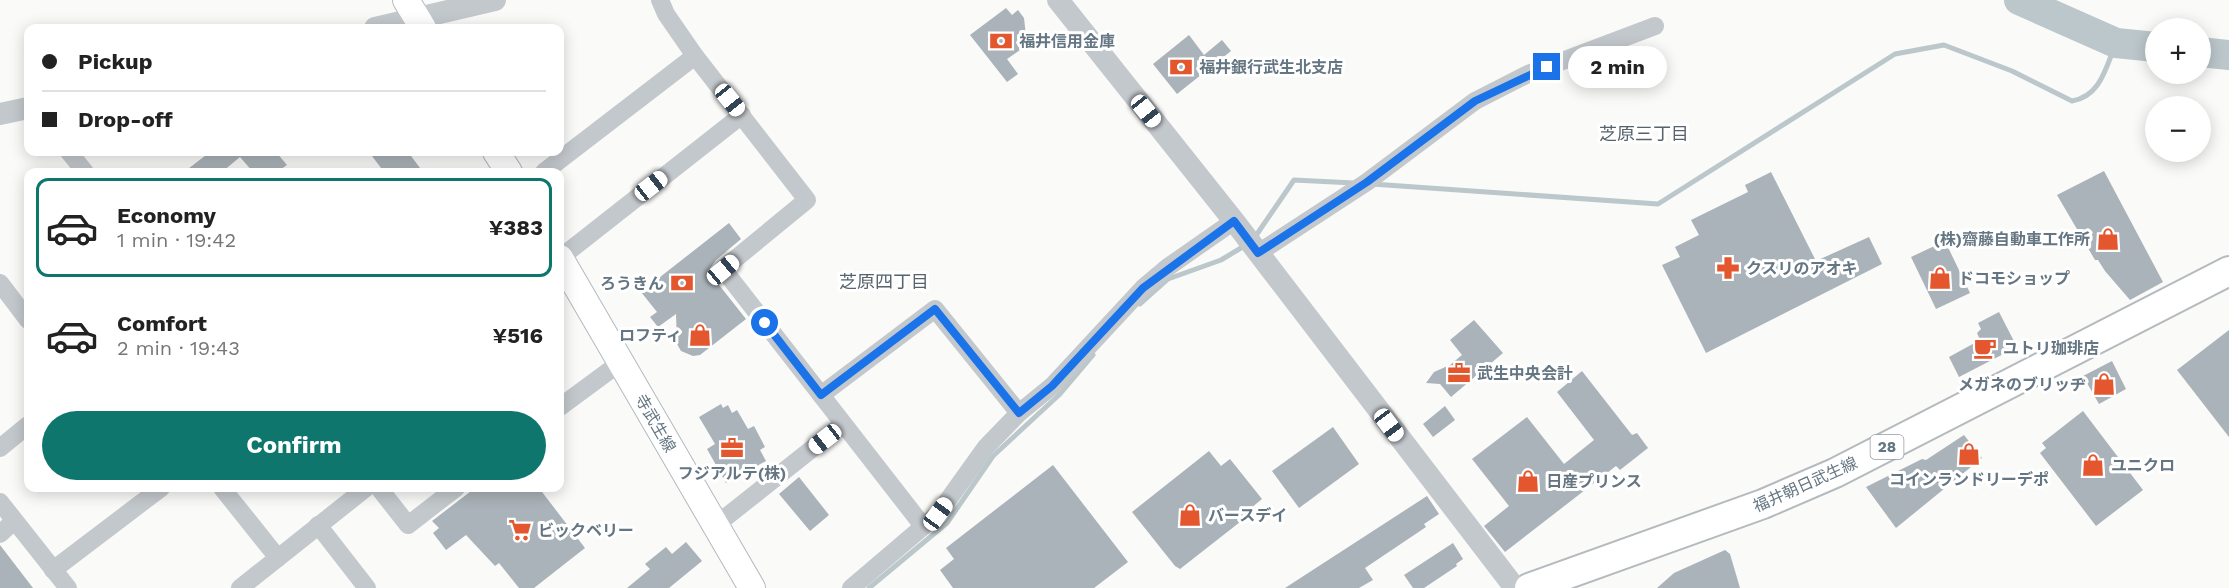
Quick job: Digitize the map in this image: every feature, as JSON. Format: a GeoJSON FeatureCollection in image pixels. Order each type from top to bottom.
{"type":"FeatureCollection","features":[{"type":"Feature","properties":{"kind":"main road","name":"寺武生線"},"geometry":{"type":"LineString","coordinates":[[564,265],[752,588]]}},
{"type":"Feature","properties":{"kind":"main road","name":"福井朝日武生線"},"geometry":{"type":"LineString","coordinates":[[1529,588],[1762,504],[1835,473],[2229,272]]}},
{"type":"Feature","properties":{"kind":"street"},"geometry":{"type":"LineString","coordinates":[[389,24],[495,0]]}},
{"type":"Feature","properties":{"kind":"street"},"geometry":{"type":"LineString","coordinates":[[660,0],[666,15],[695,56],[807,200],[723,270],[842,425],[924,526]]}},
{"type":"Feature","properties":{"kind":"street"},"geometry":{"type":"LineString","coordinates":[[1058,0],[1234,221],[1515,588]]}},
{"type":"Feature","properties":{"kind":"street"},"geometry":{"type":"LineString","coordinates":[[1258,253],[1367,182],[1475,101],[1528,74],[1655,26]]}},
{"type":"Feature","properties":{"kind":"street"},"geometry":{"type":"LineString","coordinates":[[549,168],[695,56]]}},
{"type":"Feature","properties":{"kind":"street"},"geometry":{"type":"LineString","coordinates":[[0,114],[24,109]]}},
{"type":"Feature","properties":{"kind":"street"},"geometry":{"type":"LineString","coordinates":[[564,255],[742,115]]}},
{"type":"Feature","properties":{"kind":"street"},"geometry":{"type":"LineString","coordinates":[[72,156],[82,168]]}},
{"type":"Feature","properties":{"kind":"street"},"geometry":{"type":"LineString","coordinates":[[850,588],[938,514],[986,447],[1019,413],[1052,386],[1143,288],[1234,221]]}},
{"type":"Feature","properties":{"kind":"street"},"geometry":{"type":"LineString","coordinates":[[0,283],[24,315]]}},
{"type":"Feature","properties":{"kind":"street"},"geometry":{"type":"LineString","coordinates":[[821,395],[935,309],[1019,413]]}},
{"type":"Feature","properties":{"kind":"street"},"geometry":{"type":"LineString","coordinates":[[564,404],[621,362]]}},
{"type":"Feature","properties":{"kind":"street"},"geometry":{"type":"LineString","coordinates":[[716,525],[842,425]]}},
{"type":"Feature","properties":{"kind":"street"},"geometry":{"type":"LineString","coordinates":[[0,448],[24,428]]}},
{"type":"Feature","properties":{"kind":"street"},"geometry":{"type":"LineString","coordinates":[[53,570],[156,492]]}},
{"type":"Feature","properties":{"kind":"street"},"geometry":{"type":"LineString","coordinates":[[225,492],[278,558]]}},
{"type":"Feature","properties":{"kind":"street"},"geometry":{"type":"LineString","coordinates":[[240,588],[361,492]]}},
{"type":"Feature","properties":{"kind":"street"},"geometry":{"type":"LineString","coordinates":[[382,492],[408,525],[451,492]]}},
{"type":"Feature","properties":{"kind":"street"},"geometry":{"type":"LineString","coordinates":[[0,502],[68,588]]}},
{"type":"Feature","properties":{"kind":"street"},"geometry":{"type":"LineString","coordinates":[[0,534],[14,521]]}},
{"type":"Feature","properties":{"kind":"street"},"geometry":{"type":"LineString","coordinates":[[318,525],[367,588]]}},
{"type":"Feature","properties":{"kind":"building"},"geometry":{"type":"Polygon","coordinates":[[[1006,8],[1012,15],[1018,10],[1024,18],[1026,36],[1023,48],[1007,59],[1018,74],[1007,82],[970,35],[1006,8]]]}},
{"type":"Feature","properties":{"kind":"building"},"geometry":{"type":"Polygon","coordinates":[[[1189,35],[1204,55],[1222,40],[1231,51],[1177,94],[1153,64],[1189,35]]]}},
{"type":"Feature","properties":{"kind":"building"},"geometry":{"type":"Polygon","coordinates":[[[205,156],[279,156],[287,165],[283,168],[250,168],[240,157],[227,168],[189,168],[205,156]]]}},
{"type":"Feature","properties":{"kind":"building"},"geometry":{"type":"Polygon","coordinates":[[[372,156],[411,156],[420,168],[381,168],[372,156]]]}},
{"type":"Feature","properties":{"kind":"building"},"geometry":{"type":"Polygon","coordinates":[[[2104,171],[2163,282],[2130,300],[2098,260],[2095,260],[2057,195],[2104,171]]]}},
{"type":"Feature","properties":{"kind":"building"},"geometry":{"type":"Polygon","coordinates":[[[1771,172],[1816,261],[1869,237],[1882,264],[1706,353],[1662,265],[1680,257],[1675,247],[1699,235],[1691,220],[1748,192],[1745,185],[1771,172]]]}},
{"type":"Feature","properties":{"kind":"building"},"geometry":{"type":"Polygon","coordinates":[[[729,223],[741,239],[716,260],[708,271],[746,319],[700,355],[693,356],[681,351],[677,344],[676,314],[658,327],[650,317],[657,312],[641,292],[729,223]]]}},
{"type":"Feature","properties":{"kind":"building"},"geometry":{"type":"Polygon","coordinates":[[[1945,241],[1970,293],[1936,309],[1911,257],[1945,241]]]}},
{"type":"Feature","properties":{"kind":"building"},"geometry":{"type":"Polygon","coordinates":[[[1999,312],[2017,347],[1959,377],[1949,357],[1980,340],[1977,333],[1981,329],[1978,323],[1999,312]]]}},
{"type":"Feature","properties":{"kind":"building"},"geometry":{"type":"Polygon","coordinates":[[[1474,320],[1503,353],[1451,397],[1440,384],[1426,383],[1434,372],[1450,365],[1462,355],[1450,340],[1474,320]]]}},
{"type":"Feature","properties":{"kind":"building"},"geometry":{"type":"Polygon","coordinates":[[[2229,330],[2229,437],[2177,370],[2229,330]]]}},
{"type":"Feature","properties":{"kind":"building"},"geometry":{"type":"Polygon","coordinates":[[[2112,361],[2126,389],[2099,404],[2083,376],[2112,361]]]}},
{"type":"Feature","properties":{"kind":"building"},"geometry":{"type":"Polygon","coordinates":[[[1582,371],[1632,435],[1637,433],[1648,448],[1620,470],[1616,466],[1505,552],[1484,526],[1509,506],[1472,459],[1527,417],[1564,464],[1594,440],[1557,392],[1582,371]]]}},
{"type":"Feature","properties":{"kind":"building"},"geometry":{"type":"Polygon","coordinates":[[[721,404],[723,408],[728,405],[732,413],[737,410],[748,429],[754,426],[765,447],[760,450],[766,461],[726,483],[707,449],[715,444],[699,417],[721,404]]]}},
{"type":"Feature","properties":{"kind":"building"},"geometry":{"type":"Polygon","coordinates":[[[1445,406],[1455,420],[1433,437],[1423,424],[1445,406]]]}},
{"type":"Feature","properties":{"kind":"building"},"geometry":{"type":"Polygon","coordinates":[[[2083,411],[2143,490],[2096,526],[2040,453],[2046,448],[2042,443],[2083,411]]]}},
{"type":"Feature","properties":{"kind":"building"},"geometry":{"type":"Polygon","coordinates":[[[1333,427],[1359,464],[1299,508],[1272,471],[1333,427]]]}},
{"type":"Feature","properties":{"kind":"building"},"geometry":{"type":"Polygon","coordinates":[[[1964,435],[1982,458],[1896,528],[1866,487],[1922,459],[1926,460],[1964,435]]]}},
{"type":"Feature","properties":{"kind":"building"},"geometry":{"type":"Polygon","coordinates":[[[1209,451],[1221,466],[1230,459],[1262,499],[1240,517],[1240,522],[1180,569],[1175,566],[1132,512],[1209,451]]]}},
{"type":"Feature","properties":{"kind":"building"},"geometry":{"type":"Polygon","coordinates":[[[1053,465],[1128,562],[1094,588],[953,588],[940,570],[954,559],[946,548],[1053,465]]]}},
{"type":"Feature","properties":{"kind":"building"},"geometry":{"type":"Polygon","coordinates":[[[799,477],[829,515],[810,531],[779,494],[799,477]]]}},
{"type":"Feature","properties":{"kind":"building"},"geometry":{"type":"Polygon","coordinates":[[[470,492],[542,492],[585,548],[534,588],[519,588],[499,563],[495,566],[466,535],[446,550],[433,533],[439,528],[432,521],[470,492]]]}},
{"type":"Feature","properties":{"kind":"building"},"geometry":{"type":"Polygon","coordinates":[[[1427,496],[1439,514],[1424,524],[1426,527],[1365,568],[1373,580],[1359,588],[1285,588],[1427,496]]]}},
{"type":"Feature","properties":{"kind":"building"},"geometry":{"type":"Polygon","coordinates":[[[686,542],[702,561],[669,588],[627,588],[650,569],[645,564],[666,547],[672,554],[686,542]]]}},
{"type":"Feature","properties":{"kind":"building"},"geometry":{"type":"Polygon","coordinates":[[[1453,543],[1463,559],[1456,564],[1457,566],[1424,588],[1413,588],[1404,575],[1453,543]]]}},
{"type":"Feature","properties":{"kind":"building"},"geometry":{"type":"Polygon","coordinates":[[[0,545],[33,588],[0,588],[0,545]]]}},
{"type":"Feature","properties":{"kind":"building"},"geometry":{"type":"Polygon","coordinates":[[[1725,550],[1730,554],[1740,588],[1657,588],[1674,573],[1725,550]]]}},
{"type":"Feature","properties":{"kind":"waterway"},"geometry":{"type":"LineString","coordinates":[[2019,0],[2116,43],[2145,46]]}},
{"type":"Feature","properties":{"kind":"waterway"},"geometry":{"type":"LineString","coordinates":[[1372,184],[1658,204],[1895,54],[1944,45],[2012,71],[2072,101],[2082,98],[2096,87],[2116,43]]}},
{"type":"Feature","properties":{"kind":"waterway"},"geometry":{"type":"LineString","coordinates":[[2211,53],[2229,55]]}},
{"type":"Feature","properties":{"kind":"waterway"},"geometry":{"type":"LineString","coordinates":[[1255,237],[1294,180],[1354,183]]}},
{"type":"Feature","properties":{"kind":"waterway"},"geometry":{"type":"LineString","coordinates":[[1140,304],[1168,279],[1221,260],[1246,245]]}},
{"type":"Feature","properties":{"kind":"waterway"},"geometry":{"type":"LineString","coordinates":[[869,588],[947,523],[993,456],[1060,394],[1093,355]]}},
{"type":"Feature","properties":{"kind":"place","name":"福井信用金庫"},"geometry":{"type":"Point","coordinates":[1001,41]}},
{"type":"Feature","properties":{"kind":"place","name":"福井銀行武生北支店"},"geometry":{"type":"Point","coordinates":[1181,67]}},
{"type":"Feature","properties":{"kind":"place","name":"(株)齋藤自動車工作所"},"geometry":{"type":"Point","coordinates":[2108,239]}},
{"type":"Feature","properties":{"kind":"place","name":"クスリのアオキ"},"geometry":{"type":"Point","coordinates":[1728,268]}},
{"type":"Feature","properties":{"kind":"place","name":"ドコモショップ"},"geometry":{"type":"Point","coordinates":[1940,278]}},
{"type":"Feature","properties":{"kind":"place","name":"ろうきん"},"geometry":{"type":"Point","coordinates":[682,283]}},
{"type":"Feature","properties":{"kind":"place","name":"ロフティ"},"geometry":{"type":"Point","coordinates":[700,335]}},
{"type":"Feature","properties":{"kind":"place","name":"ユトリ珈琲店"},"geometry":{"type":"Point","coordinates":[1985,348]}},
{"type":"Feature","properties":{"kind":"place","name":"武生中央会計"},"geometry":{"type":"Point","coordinates":[1459,373]}},
{"type":"Feature","properties":{"kind":"place","name":"メガネのブリッヂ"},"geometry":{"type":"Point","coordinates":[2104,384]}},
{"type":"Feature","properties":{"kind":"place","name":"フジアルテ(株)"},"geometry":{"type":"Point","coordinates":[732,448]}},
{"type":"Feature","properties":{"kind":"place","name":"コインランドリーデポ"},"geometry":{"type":"Point","coordinates":[1969,454]}},
{"type":"Feature","properties":{"kind":"place","name":"ユニクロ"},"geometry":{"type":"Point","coordinates":[2093,465]}},
{"type":"Feature","properties":{"kind":"place","name":"日産プリンス"},"geometry":{"type":"Point","coordinates":[1528,481]}},
{"type":"Feature","properties":{"kind":"place","name":"バースデイ"},"geometry":{"type":"Point","coordinates":[1190,515]}},
{"type":"Feature","properties":{"kind":"place","name":"ビックベリー"},"geometry":{"type":"Point","coordinates":[520,530]}},
{"type":"Feature","properties":{"kind":"district","name":"芝原三丁目"},"geometry":{"type":"Point","coordinates":[1644,134]}},
{"type":"Feature","properties":{"kind":"district","name":"芝原四丁目"},"geometry":{"type":"Point","coordinates":[884,282]}},
{"type":"Feature","properties":{"kind":"route"},"geometry":{"type":"LineString","coordinates":[[765,323],[821,395],[935,309],[1019,413],[1052,386],[1114,316],[1143,288],[1167,267],[1234,221],[1258,253],[1367,182],[1475,101],[1547,67]]}}]}
